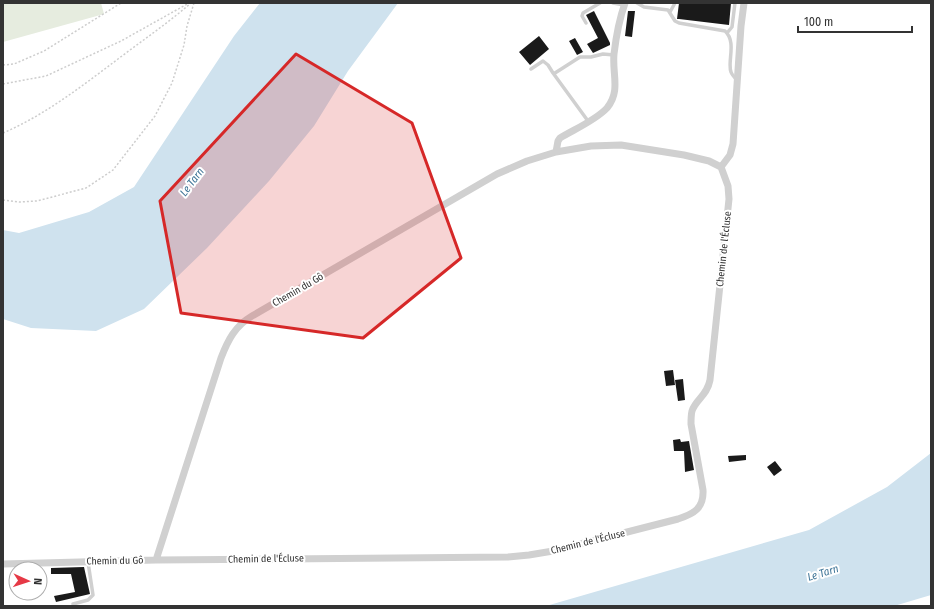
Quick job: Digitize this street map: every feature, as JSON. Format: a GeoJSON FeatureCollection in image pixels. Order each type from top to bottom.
{"type":"FeatureCollection","features":[{"type":"Feature","properties":{"kind":"street"},"geometry":{"type":"LineString","coordinates":[[721,167],[730,155],[733,144],[741,26],[744,3]]}},
{"type":"Feature","properties":{"kind":"street"},"geometry":{"type":"LineString","coordinates":[[556,152],[560,138],[604,111],[614,98],[616,86],[614,55],[624,4]]}},
{"type":"Feature","properties":{"kind":"street","name":"Chemin du Gô"},"geometry":{"type":"LineString","coordinates":[[3,564],[156,560],[221,358],[230,338],[239,326],[248,319],[497,174],[527,161],[556,152],[591,146],[621,145],[684,155],[721,167]]}},
{"type":"Feature","properties":{"kind":"street","name":"Chemin de l'Écluse"},"geometry":{"type":"LineString","coordinates":[[156,560],[529,556],[678,519],[693,513],[703,500],[703,495],[691,424],[693,410],[708,390],[709,385],[730,199],[728,186],[721,167]]}},
{"type":"Feature","properties":{"kind":"lane"},"geometry":{"type":"LineString","coordinates":[[586,23],[582,16],[583,13],[600,3]]}},
{"type":"Feature","properties":{"kind":"lane"},"geometry":{"type":"LineString","coordinates":[[613,3],[624,4]]}},
{"type":"Feature","properties":{"kind":"lane"},"geometry":{"type":"LineString","coordinates":[[637,3],[644,7],[664,9],[670,12],[675,21],[679,23],[722,30],[727,33],[732,52],[730,71],[737,81]]}},
{"type":"Feature","properties":{"kind":"lane"},"geometry":{"type":"LineString","coordinates":[[670,12],[675,3]]}},
{"type":"Feature","properties":{"kind":"lane"},"geometry":{"type":"LineString","coordinates":[[727,33],[732,26],[735,3]]}},
{"type":"Feature","properties":{"kind":"lane"},"geometry":{"type":"LineString","coordinates":[[553,73],[558,72],[580,57],[591,57],[603,54],[614,55]]}},
{"type":"Feature","properties":{"kind":"lane"},"geometry":{"type":"LineString","coordinates":[[531,69],[543,61],[548,65],[588,121]]}},
{"type":"Feature","properties":{"kind":"lane"},"geometry":{"type":"LineString","coordinates":[[73,604],[88,600],[93,595],[88,562]]}},
{"type":"Feature","properties":{"kind":"path"},"geometry":{"type":"LineString","coordinates":[[3,65],[14,64],[44,51],[121,3]]}},
{"type":"Feature","properties":{"kind":"path"},"geometry":{"type":"LineString","coordinates":[[3,84],[46,76],[121,41],[190,3]]}},
{"type":"Feature","properties":{"kind":"path"},"geometry":{"type":"LineString","coordinates":[[3,133],[37,115],[84,84],[169,22],[190,3]]}},
{"type":"Feature","properties":{"kind":"path"},"geometry":{"type":"LineString","coordinates":[[3,200],[19,202],[37,201],[79,190],[86,188],[113,170],[155,116],[172,83],[184,45],[187,26],[194,3]]}},
{"type":"Feature","properties":{"kind":"highlighted area"},"geometry":{"type":"Polygon","coordinates":[[[296,54],[412,123],[461,258],[363,338],[181,313],[160,201],[296,54]]]}},
{"type":"Feature","properties":{"kind":"shaded area"},"geometry":{"type":"Polygon","coordinates":[[[3,3],[101,3],[104,14],[3,42],[3,3]]]}},
{"type":"Feature","properties":{"kind":"water","name":"Le Tarn"},"geometry":{"type":"Polygon","coordinates":[[[260,3],[398,3],[348,71],[314,126],[269,181],[207,248],[144,309],[96,331],[31,328],[3,319],[3,230],[19,233],[89,212],[134,187],[234,36],[260,3]]]}},
{"type":"Feature","properties":{"kind":"water","name":"Le Tarn"},"geometry":{"type":"Polygon","coordinates":[[[931,453],[931,595],[894,606],[546,606],[809,530],[887,487],[931,453]]]}},
{"type":"Feature","properties":{"kind":"building"},"geometry":{"type":"Polygon","coordinates":[[[679,3],[731,3],[729,25],[677,19],[679,3]]]}},
{"type":"Feature","properties":{"kind":"building"},"geometry":{"type":"Polygon","coordinates":[[[594,11],[610,45],[593,53],[587,44],[598,38],[586,15],[594,11]]]}},
{"type":"Feature","properties":{"kind":"building"},"geometry":{"type":"Polygon","coordinates":[[[628,11],[635,11],[632,37],[625,36],[628,11]]]}},
{"type":"Feature","properties":{"kind":"building"},"geometry":{"type":"Polygon","coordinates":[[[539,36],[549,49],[530,65],[519,52],[539,36]]]}},
{"type":"Feature","properties":{"kind":"building"},"geometry":{"type":"Polygon","coordinates":[[[575,38],[583,52],[577,55],[569,41],[575,38]]]}},
{"type":"Feature","properties":{"kind":"building"},"geometry":{"type":"Polygon","coordinates":[[[673,370],[675,385],[666,386],[664,371],[673,370]]]}},
{"type":"Feature","properties":{"kind":"building"},"geometry":{"type":"Polygon","coordinates":[[[683,379],[685,400],[678,401],[675,380],[683,379]]]}},
{"type":"Feature","properties":{"kind":"building"},"geometry":{"type":"Polygon","coordinates":[[[680,439],[681,442],[689,441],[694,470],[685,472],[684,451],[674,451],[673,440],[680,439]]]}},
{"type":"Feature","properties":{"kind":"building"},"geometry":{"type":"Polygon","coordinates":[[[746,455],[746,460],[729,462],[728,456],[746,455]]]}},
{"type":"Feature","properties":{"kind":"building"},"geometry":{"type":"Polygon","coordinates":[[[775,461],[782,470],[774,476],[767,467],[775,461]]]}},
{"type":"Feature","properties":{"kind":"building"},"geometry":{"type":"Polygon","coordinates":[[[84,567],[90,594],[56,602],[54,596],[75,592],[71,574],[51,574],[51,568],[84,567]]]}}]}
